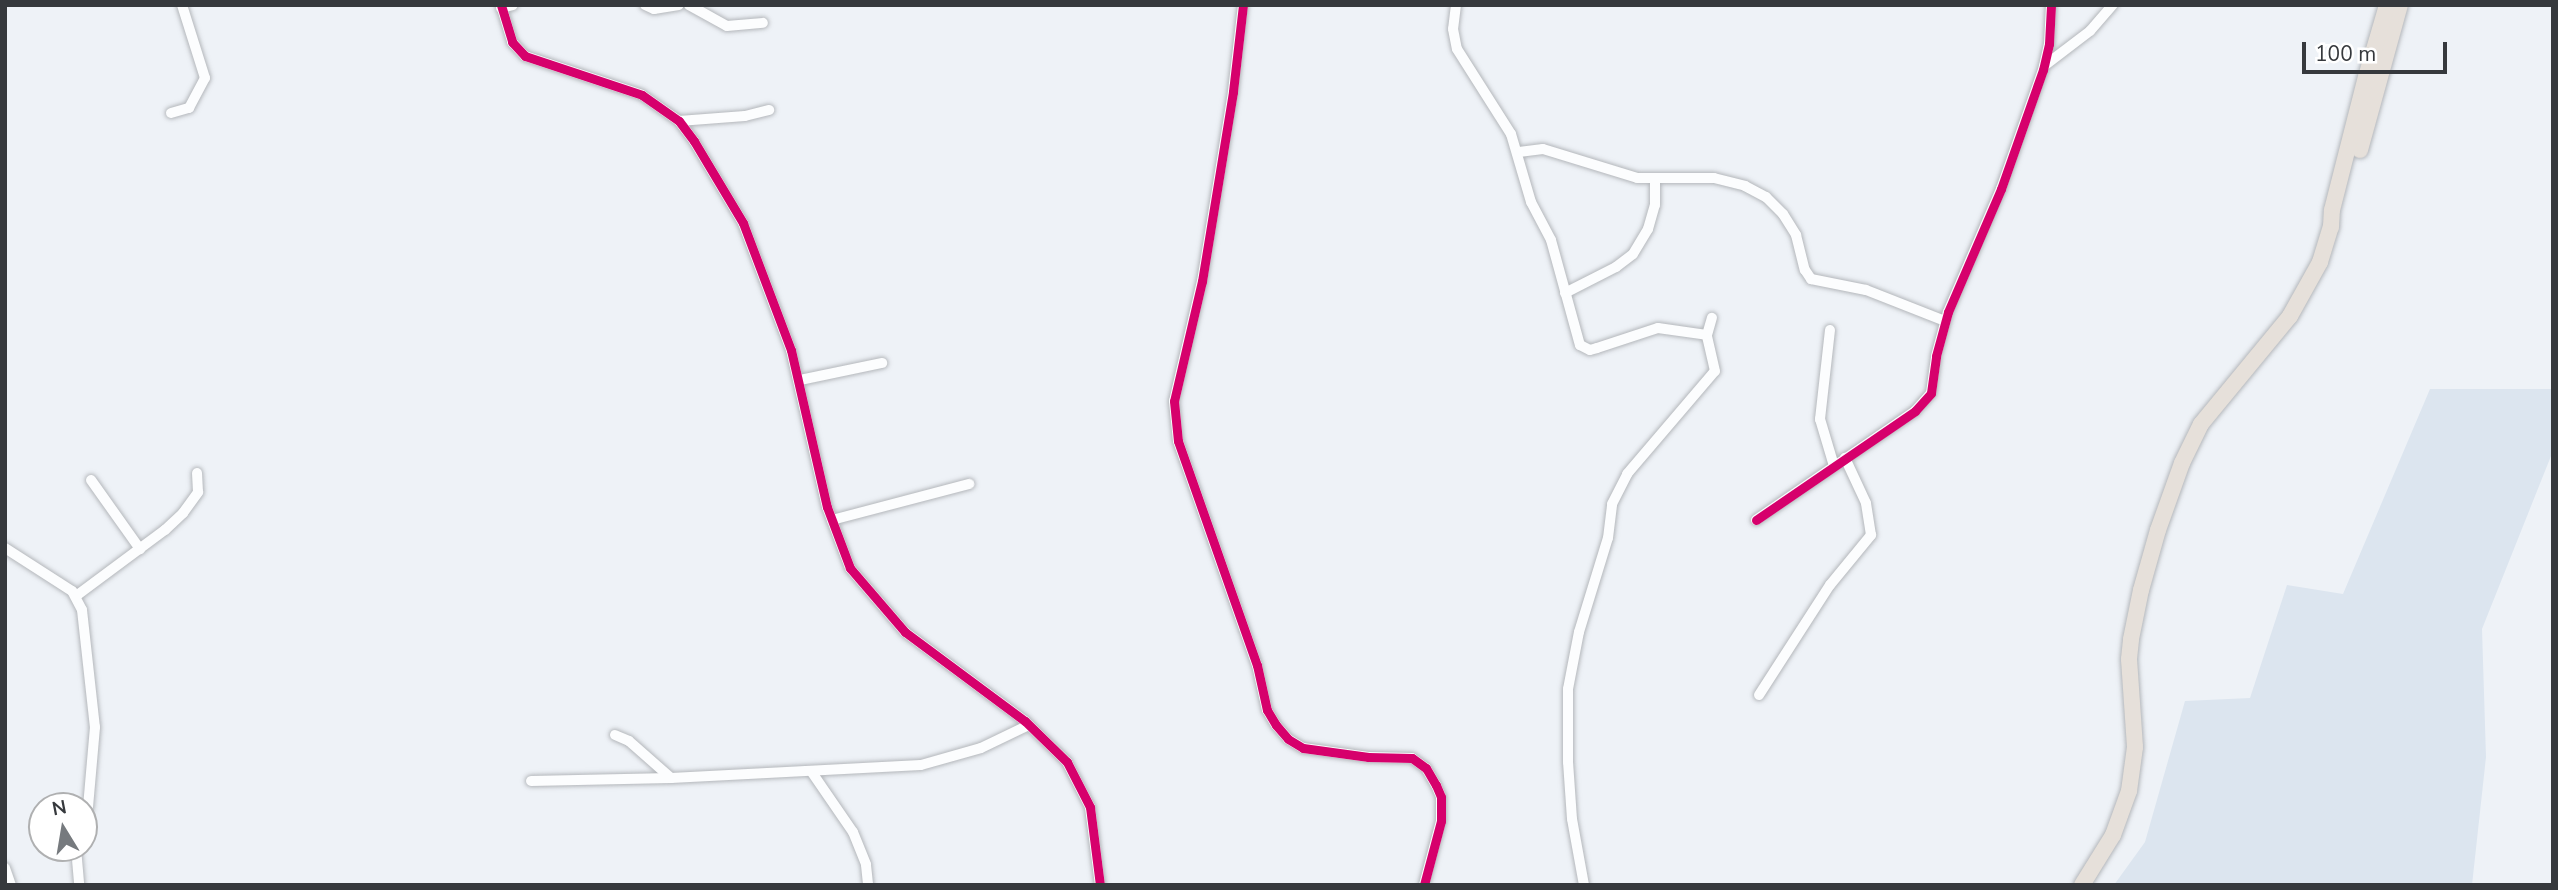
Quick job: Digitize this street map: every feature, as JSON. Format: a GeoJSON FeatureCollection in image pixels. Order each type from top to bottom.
{"type":"FeatureCollection","features":[{"type":"Feature","properties":{"kind":"highway"},"geometry":{"type":"LineString","coordinates":[[2082,885],[2113,835],[2129,791],[2135,747],[2129,660],[2131,639],[2148,562],[2178,474],[2208,415],[2302,299],[2320,262],[2387,5]]}},
{"type":"Feature","properties":{"kind":"highway"},"geometry":{"type":"LineString","coordinates":[[2331,227],[2342,214],[2400,5]]}},
{"type":"Feature","properties":{"kind":"street"},"geometry":{"type":"LineString","coordinates":[[171,113],[189,108],[205,78],[182,5]]}},
{"type":"Feature","properties":{"kind":"street"},"geometry":{"type":"LineString","coordinates":[[513,5],[501,7],[512,42],[525,56],[642,95],[679,121],[720,181],[743,223],[800,380],[832,520],[850,568],[894,621],[1029,725],[1067,762],[1081,785],[1093,825],[1100,885]]}},
{"type":"Feature","properties":{"kind":"street"},"geometry":{"type":"LineString","coordinates":[[645,5],[654,9],[679,5]]}},
{"type":"Feature","properties":{"kind":"street"},"geometry":{"type":"LineString","coordinates":[[689,5],[727,26],[764,23]]}},
{"type":"Feature","properties":{"kind":"street"},"geometry":{"type":"LineString","coordinates":[[1243,5],[1233,92],[1202,281],[1174,401],[1176,431],[1186,468],[1258,665],[1267,710],[1276,725],[1288,739],[1303,748],[1368,757],[1412,758],[1426,768],[1436,785],[1441,797],[1441,821],[1424,885]]}},
{"type":"Feature","properties":{"kind":"street"},"geometry":{"type":"LineString","coordinates":[[1456,5],[1453,29],[1457,49],[1504,119],[1519,152],[1531,202],[1551,240],[1577,340],[1585,348],[1597,348],[1658,328],[1707,335]]}},
{"type":"Feature","properties":{"kind":"street"},"geometry":{"type":"LineString","coordinates":[[1756,520],[1929,397],[1945,321],[2001,189],[2044,66],[2049,44],[2051,5]]}},
{"type":"Feature","properties":{"kind":"street"},"geometry":{"type":"LineString","coordinates":[[2044,66],[2090,31],[2113,5]]}},
{"type":"Feature","properties":{"kind":"street"},"geometry":{"type":"LineString","coordinates":[[679,121],[745,116],[769,110]]}},
{"type":"Feature","properties":{"kind":"street"},"geometry":{"type":"LineString","coordinates":[[1519,152],[1543,149],[1620,174],[1655,178],[1714,178],[1745,186],[1766,197],[1783,214],[1796,235],[1805,270],[1811,279],[1866,290],[1945,321]]}},
{"type":"Feature","properties":{"kind":"street"},"geometry":{"type":"LineString","coordinates":[[1564,293],[1616,267],[1633,254],[1648,229],[1655,205],[1655,178]]}},
{"type":"Feature","properties":{"kind":"street"},"geometry":{"type":"LineString","coordinates":[[1584,885],[1573,820],[1568,762],[1568,689],[1579,632],[1608,538],[1612,504],[1627,474],[1715,371],[1707,335],[1713,318]]}},
{"type":"Feature","properties":{"kind":"street"},"geometry":{"type":"LineString","coordinates":[[1830,330],[1820,419],[1834,466]]}},
{"type":"Feature","properties":{"kind":"street"},"geometry":{"type":"LineString","coordinates":[[800,380],[882,363]]}},
{"type":"Feature","properties":{"kind":"street"},"geometry":{"type":"LineString","coordinates":[[1759,695],[1829,585],[1871,535],[1866,503],[1845,458]]}},
{"type":"Feature","properties":{"kind":"street"},"geometry":{"type":"LineString","coordinates":[[76,596],[165,530],[198,492],[197,473]]}},
{"type":"Feature","properties":{"kind":"street"},"geometry":{"type":"LineString","coordinates":[[91,480],[139,549]]}},
{"type":"Feature","properties":{"kind":"street"},"geometry":{"type":"LineString","coordinates":[[832,520],[969,484]]}},
{"type":"Feature","properties":{"kind":"street"},"geometry":{"type":"LineString","coordinates":[[5,548],[76,596],[82,610],[95,727],[89,792]]}},
{"type":"Feature","properties":{"kind":"street"},"geometry":{"type":"LineString","coordinates":[[531,781],[671,778],[921,765],[981,748],[1029,725]]}},
{"type":"Feature","properties":{"kind":"street"},"geometry":{"type":"LineString","coordinates":[[615,735],[629,741],[671,778]]}},
{"type":"Feature","properties":{"kind":"street"},"geometry":{"type":"LineString","coordinates":[[811,771],[853,832],[866,865],[869,885]]}},
{"type":"Feature","properties":{"kind":"street"},"geometry":{"type":"LineString","coordinates":[[77,862],[79,885]]}},
{"type":"Feature","properties":{"kind":"street"},"geometry":{"type":"LineString","coordinates":[[5,868],[11,885]]}},
{"type":"Feature","properties":{"kind":"shaded area"},"geometry":{"type":"Polygon","coordinates":[[[2430,389],[2553,389],[2553,451],[2482,629],[2486,757],[2472,885],[2114,885],[2145,842],[2185,701],[2250,698],[2287,585],[2343,594],[2430,389]]]}},
{"type":"Feature","properties":{"kind":"cycle path"},"geometry":{"type":"LineString","coordinates":[[501,5],[512,42],[525,56],[642,95],[679,121],[694,141],[743,223],[791,350],[827,507],[850,568],[905,632],[1025,721],[1067,762],[1090,807],[1100,885]]}},
{"type":"Feature","properties":{"kind":"cycle path"},"geometry":{"type":"LineString","coordinates":[[1243,5],[1233,92],[1202,281],[1174,401],[1178,441],[1257,665],[1267,710],[1276,725],[1288,739],[1303,748],[1368,757],[1412,758],[1426,768],[1436,785],[1441,797],[1441,821],[1424,885]]}},
{"type":"Feature","properties":{"kind":"cycle path"},"geometry":{"type":"LineString","coordinates":[[1756,520],[1915,411],[1931,393],[1936,356],[1948,312],[2001,189],[2043,70],[2049,44],[2051,5]]}}]}
